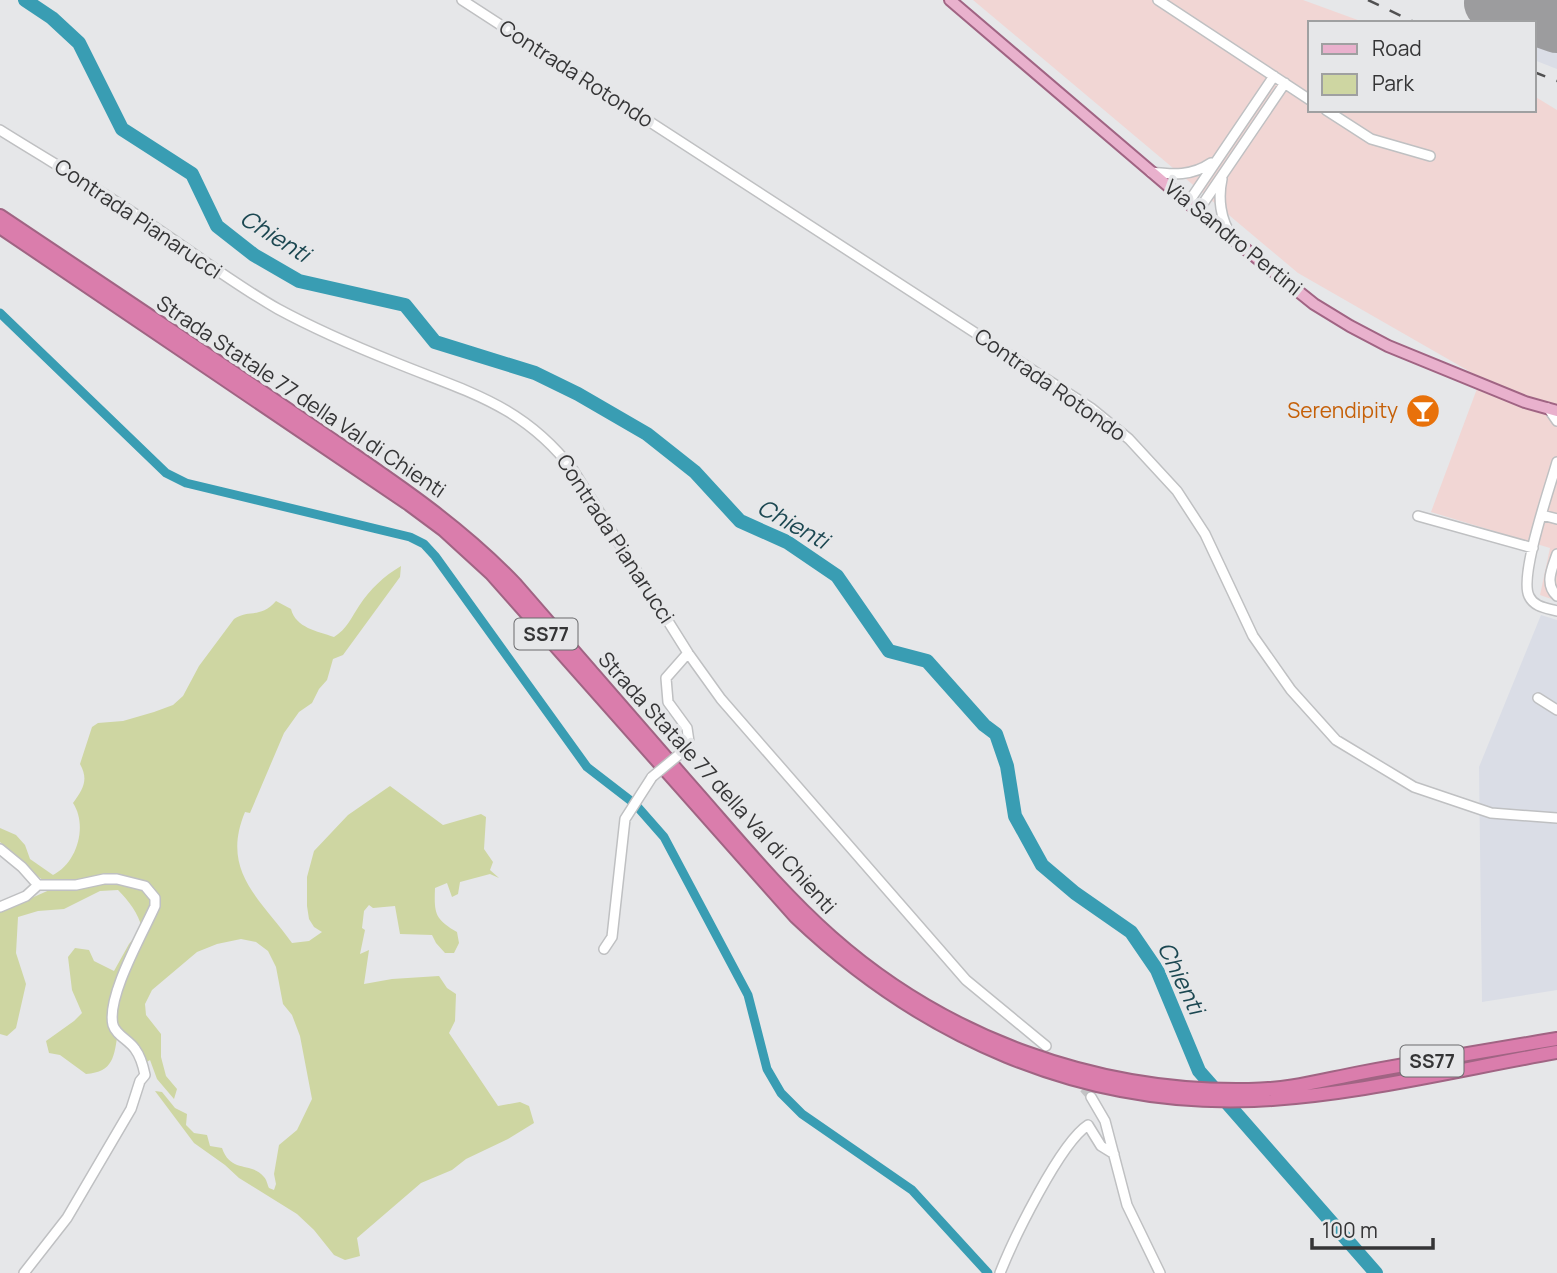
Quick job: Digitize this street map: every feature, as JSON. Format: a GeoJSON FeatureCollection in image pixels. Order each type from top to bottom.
{"type":"FeatureCollection","features":[{"type":"Feature","properties":{"kind":"highway","name":"Strada Statale 77 della Val di Chienti"},"geometry":{"type":"LineString","coordinates":[[0,216],[414,496],[480,550],[515,584],[780,887],[863,964],[903,992],[947,1017],[1020,1052],[1097,1075],[1210,1095]]}},
{"type":"Feature","properties":{"kind":"highway","name":"Strada Statale 77 della Val di Chienti"},"geometry":{"type":"LineString","coordinates":[[0,227],[444,530],[508,591],[796,917],[825,945],[888,993],[974,1043],[1055,1074],[1129,1091],[1254,1100],[1309,1090],[1386,1083],[1557,1052]]}},
{"type":"Feature","properties":{"kind":"highway","name":"Strada Statale 77 della Val di Chienti"},"geometry":{"type":"LineString","coordinates":[[1309,1090],[1357,1074],[1557,1039]]}},
{"type":"Feature","properties":{"kind":"main road","name":"Via Sandro Pertini"},"geometry":{"type":"LineString","coordinates":[[950,0],[1188,203],[1314,303],[1388,346],[1525,402],[1553,410]]}},
{"type":"Feature","properties":{"kind":"street","name":"Contrada Rotondo"},"geometry":{"type":"LineString","coordinates":[[462,0],[1091,408],[1129,439],[1156,466],[1191,510],[1253,636],[1291,690],[1336,740],[1414,787],[1491,813],[1557,818]]}},
{"type":"Feature","properties":{"kind":"street"},"geometry":{"type":"LineString","coordinates":[[1158,0],[1308,99]]}},
{"type":"Feature","properties":{"kind":"street"},"geometry":{"type":"LineString","coordinates":[[1188,203],[1274,76]]}},
{"type":"Feature","properties":{"kind":"street"},"geometry":{"type":"LineString","coordinates":[[1198,211],[1284,83]]}},
{"type":"Feature","properties":{"kind":"street"},"geometry":{"type":"LineString","coordinates":[[1329,112],[1371,139],[1430,156]]}},
{"type":"Feature","properties":{"kind":"street"},"geometry":{"type":"LineString","coordinates":[[1240,124],[1251,132]]}},
{"type":"Feature","properties":{"kind":"street","name":"Contrada Pianarucci"},"geometry":{"type":"LineString","coordinates":[[0,130],[152,225],[233,283],[278,309],[321,332],[470,391],[504,408],[536,429],[557,449],[573,470],[688,653],[727,706],[966,980],[1046,1046]]}},
{"type":"Feature","properties":{"kind":"street"},"geometry":{"type":"LineString","coordinates":[[1151,172],[1172,175],[1194,172],[1215,160]]}},
{"type":"Feature","properties":{"kind":"street"},"geometry":{"type":"LineString","coordinates":[[1224,170],[1220,189],[1221,209],[1227,230],[1238,244]]}},
{"type":"Feature","properties":{"kind":"street"},"geometry":{"type":"LineString","coordinates":[[1553,410],[1557,421]]}},
{"type":"Feature","properties":{"kind":"street"},"geometry":{"type":"LineString","coordinates":[[1557,462],[1532,548],[1526,580],[1527,591],[1535,604],[1557,611]]}},
{"type":"Feature","properties":{"kind":"street"},"geometry":{"type":"LineString","coordinates":[[1542,515],[1557,519]]}},
{"type":"Feature","properties":{"kind":"street"},"geometry":{"type":"LineString","coordinates":[[1418,516],[1532,548]]}},
{"type":"Feature","properties":{"kind":"street"},"geometry":{"type":"LineString","coordinates":[[1557,554],[1549,577],[1551,591],[1557,596]]}},
{"type":"Feature","properties":{"kind":"street"},"geometry":{"type":"LineString","coordinates":[[604,949],[612,937],[625,818],[652,777],[681,753],[689,742],[687,728],[668,702],[666,678],[688,653]]}},
{"type":"Feature","properties":{"kind":"street"},"geometry":{"type":"LineString","coordinates":[[1538,698],[1557,710]]}},
{"type":"Feature","properties":{"kind":"street"},"geometry":{"type":"LineString","coordinates":[[0,849],[38,885]]}},
{"type":"Feature","properties":{"kind":"street"},"geometry":{"type":"LineString","coordinates":[[0,907],[26,896],[38,885],[76,885],[104,878],[145,886],[155,898],[155,906],[116,992],[113,1021],[114,1028],[131,1043],[141,1057],[145,1074],[131,1109],[67,1218],[24,1273]]}},
{"type":"Feature","properties":{"kind":"street"},"geometry":{"type":"LineString","coordinates":[[1091,1097],[1105,1121],[1127,1205],[1160,1273]]}},
{"type":"Feature","properties":{"kind":"street"},"geometry":{"type":"LineString","coordinates":[[1000,1273],[1011,1246],[1049,1177],[1080,1130],[1088,1125],[1101,1146],[1114,1154]]}},
{"type":"Feature","properties":{"kind":"shaded area"},"geometry":{"type":"Polygon","coordinates":[[[973,0],[1303,0],[1361,21],[1308,21],[1308,112],[1536,112],[1536,97],[1557,110],[1557,601],[1540,595],[1550,548],[1431,512],[1481,378],[1298,273],[973,0]]]}},
{"type":"Feature","properties":{"kind":"shaded area"},"geometry":{"type":"Polygon","coordinates":[[[1490,0],[1557,0],[1557,69],[1536,61],[1536,21],[1485,21],[1490,0]]]}},
{"type":"Feature","properties":{"kind":"shaded area"},"geometry":{"type":"Polygon","coordinates":[[[1541,615],[1557,620],[1557,990],[1482,1002],[1479,767],[1541,615]]]}},
{"type":"Feature","properties":{"kind":"green space"},"geometry":{"type":"Polygon","coordinates":[[[401,566],[400,577],[343,655],[333,659],[327,680],[312,703],[299,712],[284,733],[250,813],[245,812],[237,852],[247,884],[292,943],[309,941],[322,932],[314,927],[309,919],[307,906],[307,877],[314,851],[348,815],[390,786],[443,825],[481,814],[486,817],[484,849],[493,862],[490,870],[499,878],[490,874],[460,882],[458,894],[452,897],[447,883],[435,888],[437,915],[457,932],[459,943],[454,953],[445,953],[432,935],[400,934],[395,906],[373,908],[369,905],[364,911],[362,928],[365,930],[360,954],[369,950],[364,984],[439,976],[447,988],[456,994],[455,1021],[449,1033],[498,1106],[520,1102],[529,1106],[534,1123],[466,1159],[452,1170],[421,1183],[357,1238],[360,1256],[345,1260],[334,1255],[297,1214],[239,1178],[194,1143],[155,1091],[162,1092],[175,1108],[187,1114],[186,1125],[194,1133],[207,1135],[210,1146],[222,1148],[226,1156],[236,1164],[259,1172],[269,1188],[274,1190],[279,1145],[297,1130],[312,1099],[300,1036],[292,1015],[283,1004],[276,967],[268,951],[256,942],[241,939],[217,944],[197,952],[152,990],[145,1004],[146,1015],[161,1034],[161,1057],[166,1076],[177,1089],[174,1099],[157,1079],[150,1060],[145,1063],[118,1032],[111,1061],[102,1070],[86,1074],[60,1055],[49,1053],[46,1041],[82,1013],[72,990],[68,957],[75,948],[89,950],[94,961],[114,971],[129,944],[142,928],[133,908],[118,890],[100,891],[64,909],[38,911],[18,917],[16,953],[26,984],[16,1028],[7,1036],[0,1034],[0,912],[54,888],[29,870],[0,842],[0,828],[16,835],[25,845],[30,859],[53,875],[68,862],[78,843],[80,822],[73,803],[84,784],[80,764],[92,727],[98,723],[123,721],[173,705],[183,696],[199,666],[234,619],[265,610],[276,601],[291,609],[302,625],[334,637],[346,627],[373,589],[401,566]]]}},
{"type":"Feature","properties":{"kind":"waterway","name":"Chienti"},"geometry":{"type":"LineString","coordinates":[[25,0],[52,18],[79,43],[122,129],[192,174],[217,226],[254,255],[299,281],[405,305],[435,342],[535,373],[578,394],[647,434],[695,472],[740,521],[787,542],[837,576],[889,651],[927,661],[984,725],[996,734],[1007,766],[1015,816],[1042,865],[1075,893],[1131,932],[1157,970],[1199,1071],[1376,1273]]}},
{"type":"Feature","properties":{"kind":"waterway"},"geometry":{"type":"LineString","coordinates":[[0,313],[166,473],[186,483],[410,537],[424,544],[587,767],[635,804],[664,837],[748,995],[767,1069],[781,1093],[802,1114],[912,1190],[988,1273]]}},
{"type":"Feature","properties":{"kind":"runway"},"geometry":{"type":"LineString","coordinates":[[1493,0],[1491,3],[1557,26]]}},
{"type":"Feature","properties":{"kind":"tunnel"},"geometry":{"type":"LineString","coordinates":[[1075,1078],[1091,1097]]}},
{"type":"Feature","properties":{"kind":"railway"},"geometry":{"type":"LineString","coordinates":[[1368,0],[1412,21]]}},
{"type":"Feature","properties":{"kind":"railway"},"geometry":{"type":"LineString","coordinates":[[1536,73],[1557,81]]}},
{"type":"Feature","properties":{"kind":"place","name":"Serendipity"},"geometry":{"type":"Point","coordinates":[1423,411]}}]}
